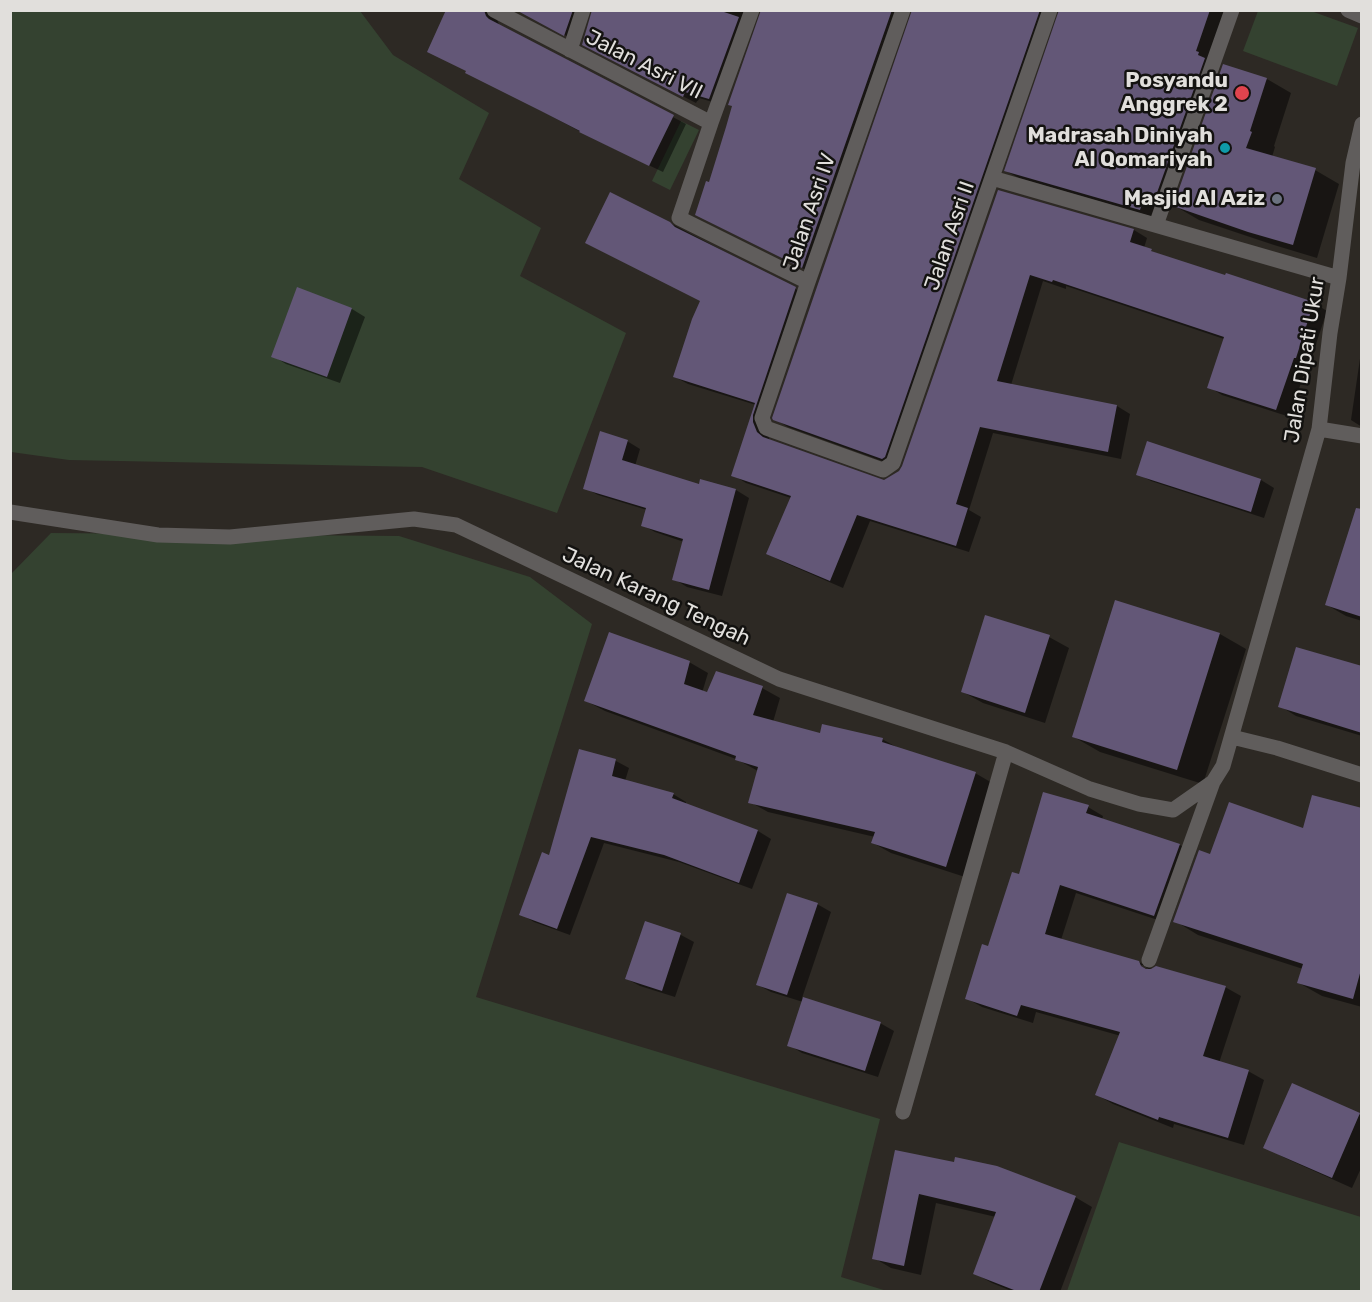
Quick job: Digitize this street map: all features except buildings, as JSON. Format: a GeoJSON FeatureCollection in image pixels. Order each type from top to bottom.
{"type":"FeatureCollection","features":[{"type":"Feature","properties":{"kind":"street","name":"Jalan Asri VII"},"geometry":{"type":"LineString","coordinates":[[494,10],[711,123]]}},
{"type":"Feature","properties":{"kind":"street"},"geometry":{"type":"LineString","coordinates":[[570,50],[583,10]]}},
{"type":"Feature","properties":{"kind":"street"},"geometry":{"type":"LineString","coordinates":[[752,10],[679,218],[807,282]]}},
{"type":"Feature","properties":{"kind":"street","name":"Jalan Asri IV"},"geometry":{"type":"LineString","coordinates":[[766,428],[762,417],[903,10]]}},
{"type":"Feature","properties":{"kind":"street","name":"Jalan Asri II"},"geometry":{"type":"LineString","coordinates":[[766,428],[883,470],[893,463],[1050,10]]}},
{"type":"Feature","properties":{"kind":"street"},"geometry":{"type":"LineString","coordinates":[[1156,225],[1232,10]]}},
{"type":"Feature","properties":{"kind":"street"},"geometry":{"type":"LineString","coordinates":[[1348,10],[1362,16]]}},
{"type":"Feature","properties":{"kind":"street","name":"Jalan Dipati Ukur"},"geometry":{"type":"LineString","coordinates":[[1232,737],[1319,429],[1330,333],[1362,124]]}},
{"type":"Feature","properties":{"kind":"street"},"geometry":{"type":"LineString","coordinates":[[992,178],[1339,278]]}},
{"type":"Feature","properties":{"kind":"street"},"geometry":{"type":"LineString","coordinates":[[1319,429],[1362,436]]}},
{"type":"Feature","properties":{"kind":"street","name":"Jalan Karang Tengah"},"geometry":{"type":"LineString","coordinates":[[10,512],[158,535],[230,537],[414,519],[456,525],[779,679],[1006,752],[1090,789],[1138,804],[1173,810],[1213,782],[1223,766],[1232,737]]}},
{"type":"Feature","properties":{"kind":"street"},"geometry":{"type":"LineString","coordinates":[[1232,737],[1277,748],[1362,775]]}},
{"type":"Feature","properties":{"kind":"street"},"geometry":{"type":"LineString","coordinates":[[903,1112],[1006,752]]}},
{"type":"Feature","properties":{"kind":"street"},"geometry":{"type":"LineString","coordinates":[[1149,960],[1213,782]]}},
{"type":"Feature","properties":{"kind":"green space"},"geometry":{"type":"Polygon","coordinates":[[[11,11],[360,11],[393,55],[489,113],[459,179],[541,228],[520,276],[626,333],[557,513],[422,467],[69,460],[11,452],[11,11]]]}},
{"type":"Feature","properties":{"kind":"green space"},"geometry":{"type":"Polygon","coordinates":[[[1258,11],[1311,11],[1358,28],[1337,86],[1243,51],[1258,11]]]}},
{"type":"Feature","properties":{"kind":"green space"},"geometry":{"type":"Polygon","coordinates":[[[681,121],[699,130],[670,190],[652,181],[681,121]]]}},
{"type":"Feature","properties":{"kind":"green space"},"geometry":{"type":"Polygon","coordinates":[[[51,533],[399,536],[530,577],[592,624],[476,997],[880,1119],[841,1277],[887,1291],[11,1291],[10,575],[51,533]]]}},
{"type":"Feature","properties":{"kind":"green space"},"geometry":{"type":"Polygon","coordinates":[[[1119,1142],[1361,1217],[1361,1291],[1067,1291],[1119,1142]]]}},
{"type":"Feature","properties":{"kind":"place","name":"Posyandu Anggrek 2"},"geometry":{"type":"Point","coordinates":[1242,93]}},
{"type":"Feature","properties":{"kind":"place","name":"Madrasah Diniyah Al Qomariyah"},"geometry":{"type":"Point","coordinates":[1225,148]}},
{"type":"Feature","properties":{"kind":"place","name":"Masjid Al Aziz"},"geometry":{"type":"Point","coordinates":[1277,199]}}]}
